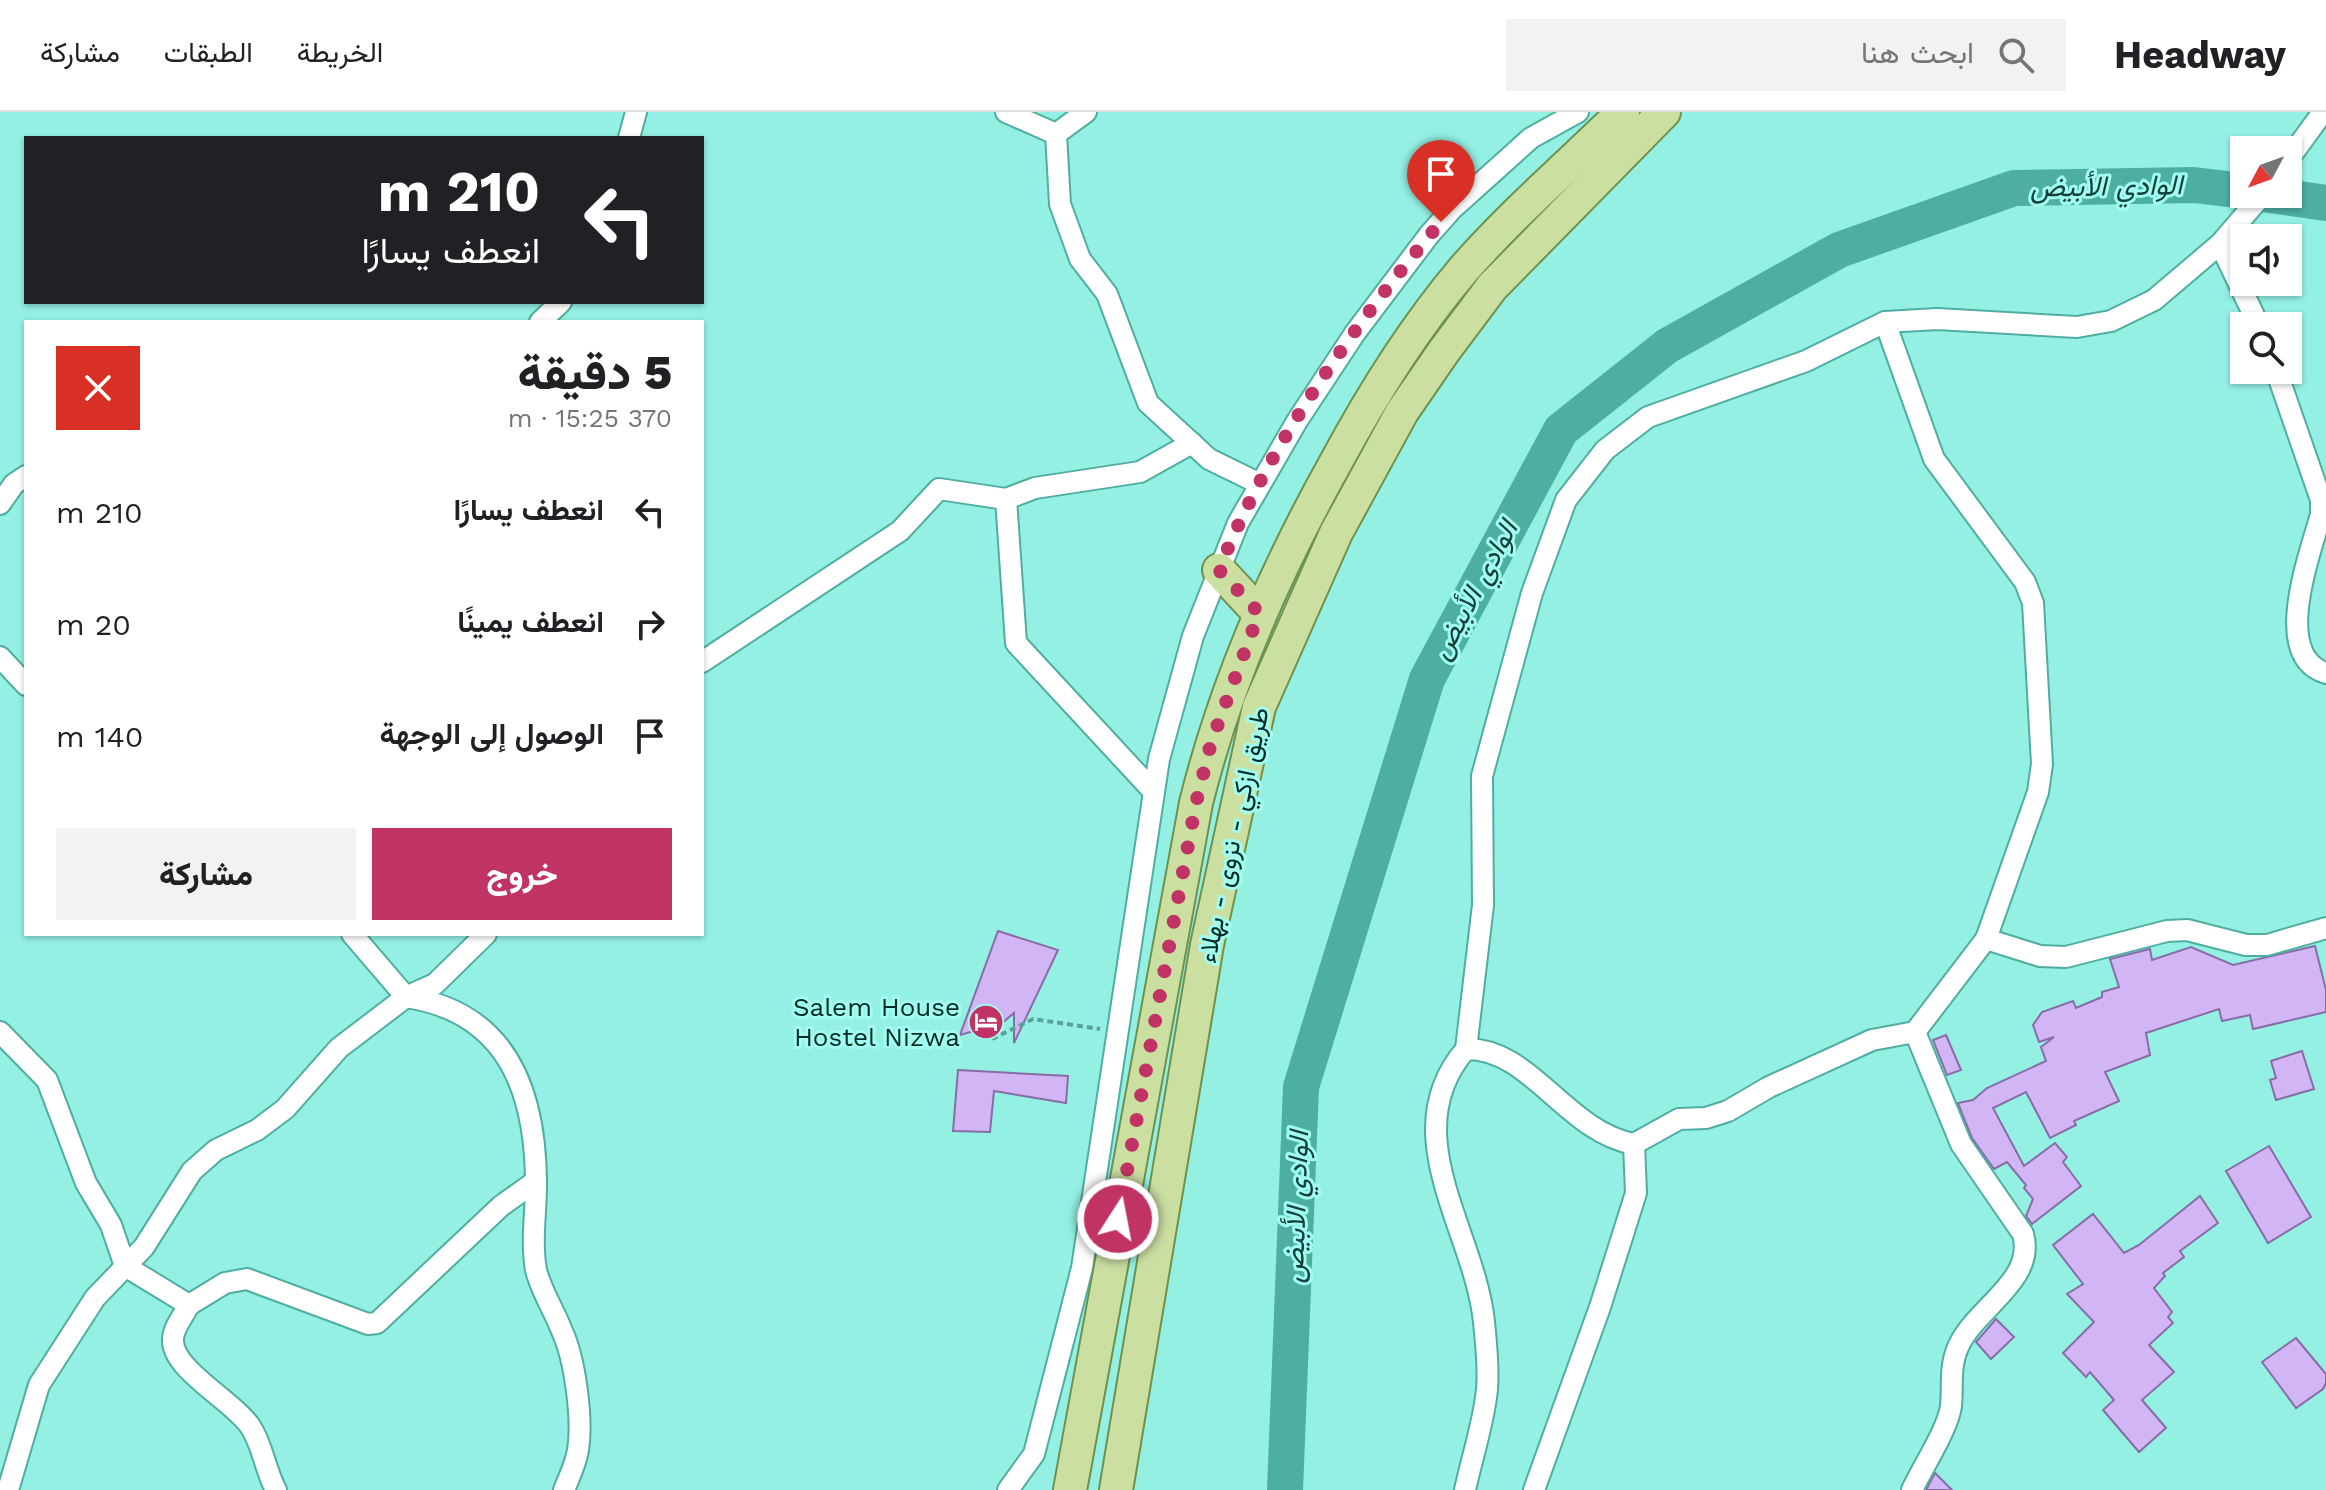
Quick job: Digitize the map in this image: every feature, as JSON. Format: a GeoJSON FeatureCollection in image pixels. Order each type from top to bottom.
{"type":"FeatureCollection","features":[{"type":"Feature","properties":{"kind":"main road","name":"طريق ازكي - نزوى - بهلاء"},"geometry":{"type":"LineString","coordinates":[[1070,1490],[1089,1370],[1196,803],[1211,743],[1259,613],[1288,548],[1357,423],[1415,335],[1464,270],[1623,112]]}},
{"type":"Feature","properties":{"kind":"main road","name":"طريق ازكي - نزوى - بهلاء"},"geometry":{"type":"LineString","coordinates":[[1116,1490],[1207,945],[1259,707],[1336,533],[1418,388],[1492,287],[1664,112]]}},
{"type":"Feature","properties":{"kind":"main road"},"geometry":{"type":"LineString","coordinates":[[1219,570],[1259,613]]}},
{"type":"Feature","properties":{"kind":"main road"},"geometry":{"type":"LineString","coordinates":[[1052,1490],[1089,1370]]}},
{"type":"Feature","properties":{"kind":"street"},"geometry":{"type":"LineString","coordinates":[[630,136],[636,112]]}},
{"type":"Feature","properties":{"kind":"street"},"geometry":{"type":"LineString","coordinates":[[1006,112],[1056,134]]}},
{"type":"Feature","properties":{"kind":"street"},"geometry":{"type":"LineString","coordinates":[[1056,134],[1086,112]]}},
{"type":"Feature","properties":{"kind":"street"},"geometry":{"type":"LineString","coordinates":[[1531,138],[1541,112]]}},
{"type":"Feature","properties":{"kind":"street"},"geometry":{"type":"LineString","coordinates":[[1008,1490],[1034,1454],[1082,1268],[1153,791],[1193,636],[1219,570],[1258,483],[1355,333],[1429,235],[1452,209],[1531,138],[1578,112]]}},
{"type":"Feature","properties":{"kind":"street"},"geometry":{"type":"LineString","coordinates":[[2302,141],[2323,112]]}},
{"type":"Feature","properties":{"kind":"street"},"geometry":{"type":"LineString","coordinates":[[1056,134],[1060,204],[1080,259],[1107,294],[1148,403],[1209,459],[1258,483]]}},
{"type":"Feature","properties":{"kind":"street"},"geometry":{"type":"LineString","coordinates":[[1465,1490],[1487,1388],[1484,1318],[1444,1183],[1436,1126],[1441,1088],[1452,1065],[1466,1049],[1483,905],[1482,776],[1532,593],[1566,500],[1605,450],[1648,417],[1806,361],[1885,322],[1937,319],[2077,327],[2111,321],[2154,300],[2220,244],[2251,208]]}},
{"type":"Feature","properties":{"kind":"street"},"geometry":{"type":"LineString","coordinates":[[2220,244],[2252,312]]}},
{"type":"Feature","properties":{"kind":"street"},"geometry":{"type":"LineString","coordinates":[[542,320],[559,304]]}},
{"type":"Feature","properties":{"kind":"street"},"geometry":{"type":"LineString","coordinates":[[1466,1049],[1488,1049],[1507,1058],[1580,1121],[1613,1140],[1634,1144],[1679,1119],[1706,1118],[1728,1111],[1769,1087],[1872,1040],[1915,1032],[1986,939],[2038,792],[2042,764],[2033,603],[2025,582],[1934,459],[1885,322]]}},
{"type":"Feature","properties":{"kind":"street"},"geometry":{"type":"LineString","coordinates":[[2281,384],[2321,500],[2321,514],[2295,622],[2306,657],[2316,670],[2326,673]]}},
{"type":"Feature","properties":{"kind":"street"},"geometry":{"type":"LineString","coordinates":[[704,661],[900,531],[939,489],[1006,499],[1035,488],[1140,472],[1192,443]]}},
{"type":"Feature","properties":{"kind":"street"},"geometry":{"type":"LineString","coordinates":[[0,504],[14,484],[24,477]]}},
{"type":"Feature","properties":{"kind":"street"},"geometry":{"type":"LineString","coordinates":[[1006,499],[1016,643],[1153,791]]}},
{"type":"Feature","properties":{"kind":"street"},"geometry":{"type":"LineString","coordinates":[[0,657],[24,683]]}},
{"type":"Feature","properties":{"kind":"street"},"geometry":{"type":"LineString","coordinates":[[1986,939],[2040,956],[2066,957],[2167,931],[2187,930],[2246,945],[2267,945],[2326,928]]}},
{"type":"Feature","properties":{"kind":"street"},"geometry":{"type":"LineString","coordinates":[[354,936],[406,997],[437,1002],[455,1010],[506,1053],[527,1098],[536,1181],[533,1255],[538,1280],[564,1335],[578,1407],[578,1451],[564,1490]]}},
{"type":"Feature","properties":{"kind":"street"},"geometry":{"type":"LineString","coordinates":[[8,1490],[19,1465],[24,1428],[39,1385],[95,1298],[152,1236],[192,1171],[216,1150],[257,1130],[285,1109],[339,1048],[406,997],[435,984],[484,936]]}},
{"type":"Feature","properties":{"kind":"street"},"geometry":{"type":"LineString","coordinates":[[0,1032],[47,1080],[86,1183],[111,1225],[125,1266],[189,1305]]}},
{"type":"Feature","properties":{"kind":"street"},"geometry":{"type":"LineString","coordinates":[[1912,1490],[1951,1409],[1951,1375],[1958,1346],[2021,1268],[2028,1250],[2023,1234],[1961,1144],[1915,1032]]}},
{"type":"Feature","properties":{"kind":"street"},"geometry":{"type":"LineString","coordinates":[[1534,1490],[1600,1307],[1636,1193],[1634,1144]]}},
{"type":"Feature","properties":{"kind":"street"},"geometry":{"type":"LineString","coordinates":[[276,1490],[252,1430],[235,1407],[187,1370],[174,1351],[172,1336],[189,1305],[225,1283],[247,1279],[368,1324],[377,1323],[501,1206],[536,1181]]}},
{"type":"Feature","properties":{"kind":"path"},"geometry":{"type":"LineString","coordinates":[[992,1039],[1033,1019],[1118,1033]]}},
{"type":"Feature","properties":{"kind":"building"},"geometry":{"type":"Polygon","coordinates":[[[998,931],[1058,950],[1014,1043],[1014,1013],[1002,1023],[960,1035],[998,931]]]}},
{"type":"Feature","properties":{"kind":"building"},"geometry":{"type":"Polygon","coordinates":[[[2315,946],[2326,990],[2326,1012],[2253,1029],[2250,1015],[2222,1021],[2219,1009],[2146,1033],[2150,1055],[2105,1072],[2119,1101],[2074,1121],[2076,1125],[2050,1138],[2026,1092],[1993,1108],[2024,1166],[2055,1143],[2067,1157],[2063,1162],[2081,1186],[2032,1224],[2026,1216],[2033,1199],[2024,1188],[2026,1185],[2007,1162],[1994,1169],[1972,1138],[1958,1103],[1973,1100],[1987,1088],[2046,1061],[2041,1047],[2054,1037],[2039,1042],[2033,1025],[2042,1012],[2073,1001],[2076,1008],[2102,997],[2102,992],[2119,987],[2110,959],[2150,949],[2152,960],[2191,947],[2233,965],[2315,946]]]}},
{"type":"Feature","properties":{"kind":"building"},"geometry":{"type":"Polygon","coordinates":[[[1946,1035],[1961,1070],[1947,1075],[1933,1040],[1946,1035]]]}},
{"type":"Feature","properties":{"kind":"building"},"geometry":{"type":"Polygon","coordinates":[[[2302,1051],[2314,1089],[2276,1100],[2270,1080],[2276,1078],[2271,1061],[2302,1051]]]}},
{"type":"Feature","properties":{"kind":"building"},"geometry":{"type":"Polygon","coordinates":[[[958,1070],[1068,1076],[1066,1103],[994,1091],[990,1132],[953,1131],[958,1070]]]}},
{"type":"Feature","properties":{"kind":"building"},"geometry":{"type":"Polygon","coordinates":[[[2269,1146],[2311,1217],[2268,1243],[2226,1171],[2269,1146]]]}},
{"type":"Feature","properties":{"kind":"building"},"geometry":{"type":"Polygon","coordinates":[[[2200,1196],[2218,1223],[2180,1251],[2184,1257],[2163,1273],[2165,1276],[2154,1288],[2172,1312],[2168,1317],[2173,1323],[2149,1345],[2174,1372],[2142,1400],[2166,1428],[2139,1452],[2103,1410],[2114,1400],[2090,1372],[2086,1377],[2063,1353],[2094,1322],[2067,1294],[2083,1284],[2053,1245],[2093,1214],[2124,1253],[2139,1245],[2200,1196]]]}},
{"type":"Feature","properties":{"kind":"building"},"geometry":{"type":"Polygon","coordinates":[[[1996,1319],[2014,1337],[1991,1359],[1976,1342],[1996,1319]]]}},
{"type":"Feature","properties":{"kind":"building"},"geometry":{"type":"Polygon","coordinates":[[[2296,1338],[2326,1374],[2326,1383],[2323,1389],[2296,1408],[2262,1362],[2296,1338]]]}},
{"type":"Feature","properties":{"kind":"building"},"geometry":{"type":"Polygon","coordinates":[[[1935,1473],[1952,1490],[1926,1490],[1935,1473]]]}},
{"type":"Feature","properties":{"kind":"waterway","name":"الوادي الأبيض"},"geometry":{"type":"LineString","coordinates":[[1285,1490],[1301,1087],[1427,679],[1561,430],[1667,346],[1839,250],[2014,188],[2194,185],[2230,189]]}},
{"type":"Feature","properties":{"kind":"waterway","name":"الوادي الأبيض"},"geometry":{"type":"LineString","coordinates":[[2302,200],[2326,203]]}},
{"type":"Feature","properties":{"kind":"place","name":"Salem House Hostel Nizwa"},"geometry":{"type":"Point","coordinates":[986,1022]}},
{"type":"Feature","properties":{"kind":"route"},"geometry":{"type":"LineString","coordinates":[[1118,1219],[1196,803],[1211,743],[1259,613],[1219,570],[1258,483],[1297,421],[1355,333],[1441,222]]}}]}
